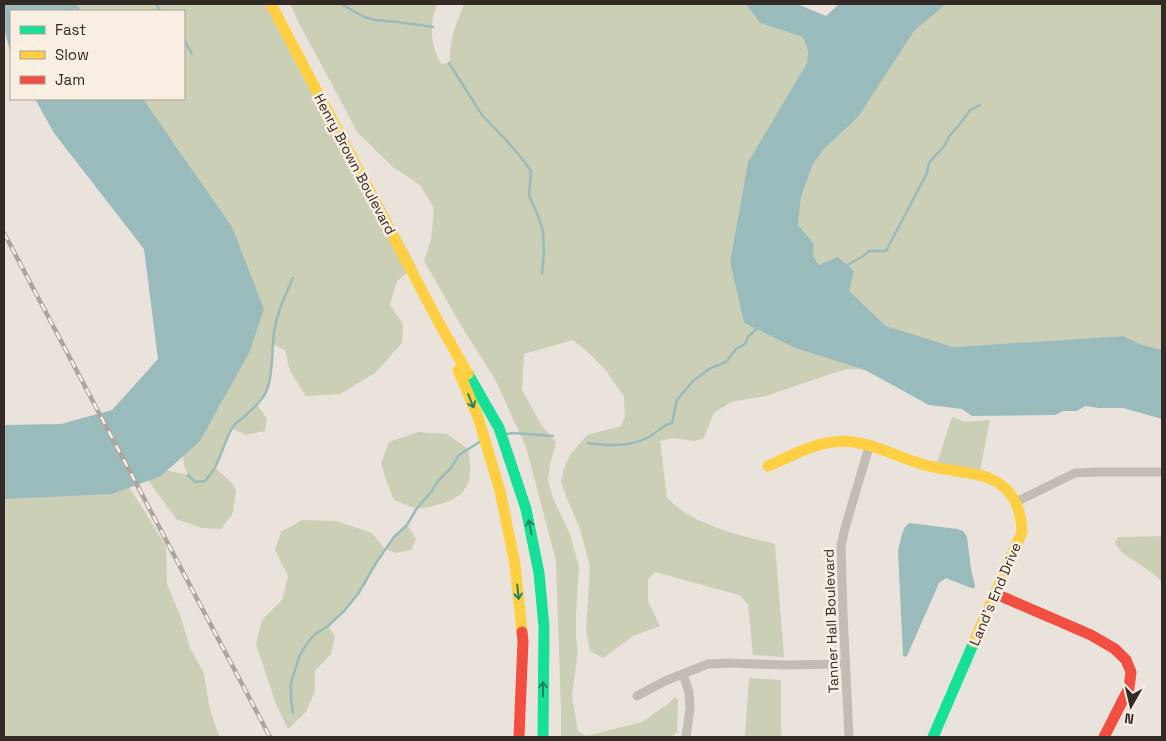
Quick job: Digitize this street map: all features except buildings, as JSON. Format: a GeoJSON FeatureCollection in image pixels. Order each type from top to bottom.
{"type":"FeatureCollection","features":[{"type":"Feature","properties":{"kind":"main road","name":"Henry Brown Boulevard"},"geometry":{"type":"LineString","coordinates":[[271,4],[439,323],[499,428],[526,509],[539,573],[544,627],[543,737]]}},
{"type":"Feature","properties":{"kind":"main road","name":"Henry Brown Boulevard"},"geometry":{"type":"LineString","coordinates":[[439,323],[478,417],[500,491],[515,564],[523,641],[519,737]]}},
{"type":"Feature","properties":{"kind":"main road","name":"Land's End Drive"},"geometry":{"type":"LineString","coordinates":[[768,466],[825,443],[840,441],[869,447],[920,464],[986,476],[998,482],[1011,493],[1019,507],[1022,519],[1022,532],[933,737]]}},
{"type":"Feature","properties":{"kind":"main road"},"geometry":{"type":"LineString","coordinates":[[996,594],[1091,635],[1115,649],[1126,660],[1131,672],[1129,688],[1104,737]]}},
{"type":"Feature","properties":{"kind":"street","name":"Tanner Hall Boulevard"},"geometry":{"type":"LineString","coordinates":[[849,737],[842,613],[841,546],[869,447]]}},
{"type":"Feature","properties":{"kind":"street"},"geometry":{"type":"LineString","coordinates":[[1016,502],[1076,474],[1162,472]]}},
{"type":"Feature","properties":{"kind":"street"},"geometry":{"type":"LineString","coordinates":[[637,696],[665,681],[708,664],[845,664]]}},
{"type":"Feature","properties":{"kind":"street"},"geometry":{"type":"LineString","coordinates":[[683,674],[690,700],[686,737]]}},
{"type":"Feature","properties":{"kind":"green space"},"geometry":{"type":"Polygon","coordinates":[[[75,4],[275,4],[416,266],[397,281],[390,305],[403,324],[402,343],[375,373],[340,394],[306,396],[290,371],[285,350],[274,345],[266,392],[257,405],[267,418],[265,431],[246,435],[231,428],[219,461],[214,467],[231,482],[236,490],[233,513],[221,529],[202,528],[176,519],[140,469],[165,470],[188,475],[184,466],[183,456],[219,408],[235,373],[198,179],[142,100],[185,100],[185,10],[78,10],[75,4]]]}},
{"type":"Feature","properties":{"kind":"green space"},"geometry":{"type":"Polygon","coordinates":[[[290,4],[438,4],[433,19],[432,34],[435,50],[441,64],[449,63],[454,30],[464,4],[755,4],[760,23],[803,37],[808,51],[807,63],[748,162],[730,262],[744,323],[795,348],[865,370],[848,369],[766,396],[731,402],[714,413],[703,439],[694,441],[673,438],[660,441],[667,498],[686,513],[709,525],[775,544],[784,657],[753,655],[748,604],[739,595],[655,572],[648,579],[648,601],[660,626],[633,636],[603,658],[590,651],[586,630],[590,567],[580,529],[561,481],[570,455],[587,435],[621,426],[625,417],[624,397],[607,372],[573,340],[524,354],[522,390],[542,426],[556,442],[548,480],[553,498],[570,534],[579,567],[576,616],[578,649],[572,696],[578,731],[586,736],[642,722],[675,697],[678,700],[677,733],[670,737],[561,737],[556,561],[526,447],[496,381],[424,261],[431,240],[434,208],[420,185],[393,167],[358,133],[290,4]]]}},
{"type":"Feature","properties":{"kind":"green space"},"geometry":{"type":"Polygon","coordinates":[[[939,4],[1162,4],[1162,350],[1140,344],[1122,336],[953,347],[932,342],[886,326],[819,265],[813,256],[813,244],[798,225],[801,197],[813,164],[823,150],[858,117],[915,30],[939,4]]]}},
{"type":"Feature","properties":{"kind":"green space"},"geometry":{"type":"Polygon","coordinates":[[[952,417],[965,422],[990,420],[979,475],[936,467],[952,417]]]}},
{"type":"Feature","properties":{"kind":"green space"},"geometry":{"type":"Polygon","coordinates":[[[418,432],[447,434],[468,449],[470,460],[469,478],[467,486],[456,498],[422,508],[411,507],[394,500],[381,463],[389,442],[418,432]]]}},
{"type":"Feature","properties":{"kind":"green space"},"geometry":{"type":"Polygon","coordinates":[[[122,475],[166,546],[167,584],[180,615],[190,648],[204,673],[209,705],[218,734],[222,737],[4,737],[4,486],[122,475]]]}},
{"type":"Feature","properties":{"kind":"green space"},"geometry":{"type":"Polygon","coordinates":[[[302,520],[336,521],[372,533],[385,549],[355,598],[328,626],[335,636],[331,654],[315,671],[315,692],[305,713],[288,729],[276,704],[256,644],[262,620],[282,600],[288,576],[275,550],[281,532],[302,520]]]}},
{"type":"Feature","properties":{"kind":"green space"},"geometry":{"type":"Polygon","coordinates":[[[407,525],[416,539],[411,550],[397,553],[385,549],[407,525]]]}},
{"type":"Feature","properties":{"kind":"green space"},"geometry":{"type":"Polygon","coordinates":[[[1162,536],[1162,582],[1123,553],[1115,543],[1118,537],[1162,536]]]}},
{"type":"Feature","properties":{"kind":"green space"},"geometry":{"type":"Polygon","coordinates":[[[749,678],[781,680],[782,737],[745,737],[749,678]]]}},
{"type":"Feature","properties":{"kind":"water"},"geometry":{"type":"Polygon","coordinates":[[[4,4],[77,4],[80,10],[10,10],[10,51],[4,28],[4,4]]]}},
{"type":"Feature","properties":{"kind":"water"},"geometry":{"type":"Polygon","coordinates":[[[746,4],[797,4],[826,16],[839,4],[946,4],[915,30],[858,117],[823,150],[813,164],[801,197],[798,225],[814,244],[813,256],[819,265],[838,257],[854,271],[849,291],[886,326],[953,347],[1123,336],[1140,344],[1162,350],[1162,419],[1123,408],[1085,406],[1077,411],[1063,411],[1055,415],[972,416],[962,409],[929,405],[865,370],[795,348],[744,323],[730,262],[748,162],[807,63],[808,51],[803,37],[760,23],[746,4]]]}},
{"type":"Feature","properties":{"kind":"water"},"geometry":{"type":"Polygon","coordinates":[[[36,100],[144,100],[232,227],[264,309],[249,353],[200,441],[161,476],[112,494],[4,499],[4,425],[61,424],[112,410],[158,359],[144,249],[54,133],[36,100]]]}},
{"type":"Feature","properties":{"kind":"water"},"geometry":{"type":"Polygon","coordinates":[[[909,523],[963,531],[967,537],[975,586],[971,588],[946,578],[939,583],[907,656],[904,657],[898,551],[902,534],[909,523]]]}},
{"type":"Feature","properties":{"kind":"waterway"},"geometry":{"type":"LineString","coordinates":[[156,4],[159,10]]}},
{"type":"Feature","properties":{"kind":"waterway"},"geometry":{"type":"LineString","coordinates":[[343,5],[364,17],[375,20],[433,27]]}},
{"type":"Feature","properties":{"kind":"waterway"},"geometry":{"type":"LineString","coordinates":[[185,41],[192,54]]}},
{"type":"Feature","properties":{"kind":"waterway"},"geometry":{"type":"LineString","coordinates":[[449,63],[482,115],[507,141],[531,171],[529,195],[543,232],[544,253],[542,273]]}},
{"type":"Feature","properties":{"kind":"waterway"},"geometry":{"type":"LineString","coordinates":[[847,265],[869,251],[886,251],[927,173],[929,163],[945,145],[950,135],[970,110],[980,105]]}},
{"type":"Feature","properties":{"kind":"waterway"},"geometry":{"type":"LineString","coordinates":[[188,475],[195,482],[205,481],[217,463],[232,428],[255,407],[265,394],[271,372],[275,325],[293,278]]}},
{"type":"Feature","properties":{"kind":"waterway"},"geometry":{"type":"LineString","coordinates":[[588,443],[612,445],[634,443],[649,437],[672,423],[677,400],[693,381],[709,369],[726,362],[736,349],[745,344],[748,337],[756,329]]}},
{"type":"Feature","properties":{"kind":"waterway"},"geometry":{"type":"LineString","coordinates":[[506,434],[553,436]]}},
{"type":"Feature","properties":{"kind":"waterway"},"geometry":{"type":"LineString","coordinates":[[293,713],[291,683],[299,657],[306,645],[314,635],[328,626],[344,611],[358,594],[394,537],[407,525],[417,508],[432,491],[437,482],[451,468],[459,455],[481,441]]}},
{"type":"Feature","properties":{"kind":"railway"},"geometry":{"type":"LineString","coordinates":[[4,233],[270,737]]}},
{"type":"Feature","properties":{"kind":"traffic: fast"},"geometry":{"type":"LineString","coordinates":[[468,374],[499,428],[526,509],[539,573],[544,627],[543,737]]}},
{"type":"Feature","properties":{"kind":"traffic: fast"},"geometry":{"type":"LineString","coordinates":[[933,737],[974,642]]}},
{"type":"Feature","properties":{"kind":"traffic: slow"},"geometry":{"type":"LineString","coordinates":[[271,4],[439,323],[468,374]]}},
{"type":"Feature","properties":{"kind":"traffic: slow"},"geometry":{"type":"LineString","coordinates":[[458,370],[478,417],[500,491],[515,564],[522,632]]}},
{"type":"Feature","properties":{"kind":"traffic: slow"},"geometry":{"type":"LineString","coordinates":[[768,466],[816,446],[845,441],[870,446],[929,466],[986,477],[1002,486],[1009,492],[1017,506],[1022,532],[974,642]]}},
{"type":"Feature","properties":{"kind":"traffic: jam"},"geometry":{"type":"LineString","coordinates":[[996,594],[1091,635],[1115,649],[1126,660],[1131,672],[1129,688],[1104,737]]}},
{"type":"Feature","properties":{"kind":"traffic: jam"},"geometry":{"type":"LineString","coordinates":[[519,737],[522,632]]}}]}
